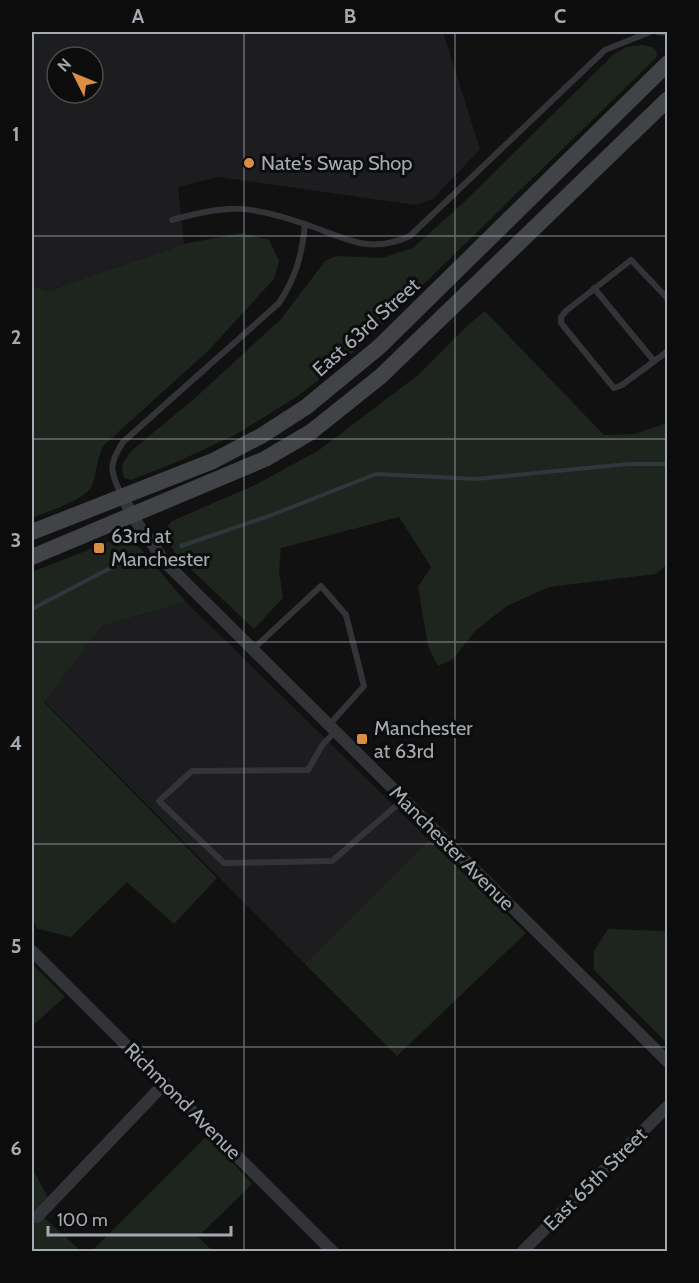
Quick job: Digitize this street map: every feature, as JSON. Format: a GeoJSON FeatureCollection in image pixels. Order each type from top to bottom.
{"type":"FeatureCollection","features":[{"type":"Feature","properties":{"kind":"main road","name":"East 63rd Street"},"geometry":{"type":"LineString","coordinates":[[32,532],[213,461],[261,436],[340,382],[379,347],[668,63]]}},
{"type":"Feature","properties":{"kind":"main road"},"geometry":{"type":"LineString","coordinates":[[32,557],[265,459],[311,432],[348,405],[668,99]]}},
{"type":"Feature","properties":{"kind":"street","name":"Manchester Avenue"},"geometry":{"type":"LineString","coordinates":[[123,496],[132,516],[166,563],[668,1062]]}},
{"type":"Feature","properties":{"kind":"street","name":"Richmond Avenue"},"geometry":{"type":"LineString","coordinates":[[32,951],[333,1251]]}},
{"type":"Feature","properties":{"kind":"street"},"geometry":{"type":"LineString","coordinates":[[37,1217],[165,1083]]}},
{"type":"Feature","properties":{"kind":"street","name":"East 65th Street"},"geometry":{"type":"LineString","coordinates":[[522,1251],[668,1106]]}},
{"type":"Feature","properties":{"kind":"lane"},"geometry":{"type":"LineString","coordinates":[[172,220],[213,208],[238,208],[270,212],[370,247],[391,245],[410,236],[605,50],[650,32]]}},
{"type":"Feature","properties":{"kind":"lane"},"geometry":{"type":"LineString","coordinates":[[658,32],[668,33]]}},
{"type":"Feature","properties":{"kind":"lane"},"geometry":{"type":"LineString","coordinates":[[123,496],[112,474],[113,458],[123,442],[279,303],[293,280],[299,263],[305,224]]}},
{"type":"Feature","properties":{"kind":"lane"},"geometry":{"type":"LineString","coordinates":[[668,299],[631,260],[561,317],[561,322],[608,384],[614,388],[622,385],[668,351]]}},
{"type":"Feature","properties":{"kind":"lane"},"geometry":{"type":"LineString","coordinates":[[594,288],[654,361]]}},
{"type":"Feature","properties":{"kind":"lane"},"geometry":{"type":"LineString","coordinates":[[252,650],[321,586],[346,615],[364,687],[332,729],[308,770],[192,771],[159,801],[224,863],[332,861],[403,800]]}},
{"type":"Feature","properties":{"kind":"shaded area","name":"Nate's Swap Shop"},"geometry":{"type":"Polygon","coordinates":[[[32,32],[443,32],[480,149],[433,199],[416,205],[218,177],[178,187],[184,244],[48,291],[32,285],[32,32]]]}},
{"type":"Feature","properties":{"kind":"shaded area"},"geometry":{"type":"Polygon","coordinates":[[[642,45],[652,47],[657,52],[656,58],[354,352],[298,396],[235,435],[131,480],[124,478],[123,463],[131,451],[195,398],[281,319],[325,261],[336,256],[382,258],[413,248],[464,202],[613,55],[626,47],[642,45]]]}},
{"type":"Feature","properties":{"kind":"shaded area"},"geometry":{"type":"Polygon","coordinates":[[[241,233],[269,240],[279,261],[274,279],[208,351],[103,446],[93,483],[84,495],[32,518],[32,285],[48,291],[184,244],[241,233]]]}},
{"type":"Feature","properties":{"kind":"shaded area"},"geometry":{"type":"Polygon","coordinates":[[[485,311],[604,435],[635,434],[667,423],[667,564],[656,574],[549,587],[507,606],[476,630],[452,660],[438,666],[428,646],[418,587],[431,567],[399,517],[281,548],[279,571],[283,598],[254,629],[178,557],[162,533],[172,521],[257,484],[319,450],[418,375],[485,311]]]}},
{"type":"Feature","properties":{"kind":"shaded area"},"geometry":{"type":"Polygon","coordinates":[[[113,540],[132,542],[140,548],[186,602],[102,626],[44,702],[217,878],[174,924],[127,882],[71,937],[38,929],[32,919],[32,572],[113,540]]]}},
{"type":"Feature","properties":{"kind":"shaded area"},"geometry":{"type":"Polygon","coordinates":[[[186,602],[429,840],[305,964],[44,701],[102,626],[186,602]]]}},
{"type":"Feature","properties":{"kind":"shaded area"},"geometry":{"type":"Polygon","coordinates":[[[429,840],[526,933],[397,1056],[305,964],[429,840]]]}},
{"type":"Feature","properties":{"kind":"shaded area"},"geometry":{"type":"Polygon","coordinates":[[[608,929],[667,931],[667,1043],[594,970],[594,951],[608,929]]]}},
{"type":"Feature","properties":{"kind":"shaded area"},"geometry":{"type":"Polygon","coordinates":[[[32,964],[65,997],[32,1026],[32,964]]]}},
{"type":"Feature","properties":{"kind":"shaded area"},"geometry":{"type":"Polygon","coordinates":[[[208,1135],[252,1184],[198,1237],[213,1251],[91,1252],[208,1135]]]}},
{"type":"Feature","properties":{"kind":"shaded area"},"geometry":{"type":"Polygon","coordinates":[[[32,1168],[51,1203],[40,1214],[81,1251],[32,1251],[32,1168]]]}},
{"type":"Feature","properties":{"kind":"waterway"},"geometry":{"type":"LineString","coordinates":[[181,546],[269,516],[376,474],[476,479],[628,464],[668,464]]}},
{"type":"Feature","properties":{"kind":"waterway"},"geometry":{"type":"LineString","coordinates":[[32,609],[118,564]]}},
{"type":"Feature","properties":{"kind":"place","name":"Nate's Swap Shop"},"geometry":{"type":"Point","coordinates":[249,163]}},
{"type":"Feature","properties":{"kind":"place","name":"63rd at Manchester"},"geometry":{"type":"Point","coordinates":[99,548]}},
{"type":"Feature","properties":{"kind":"place","name":"Manchester at 63rd"},"geometry":{"type":"Point","coordinates":[362,739]}}]}
